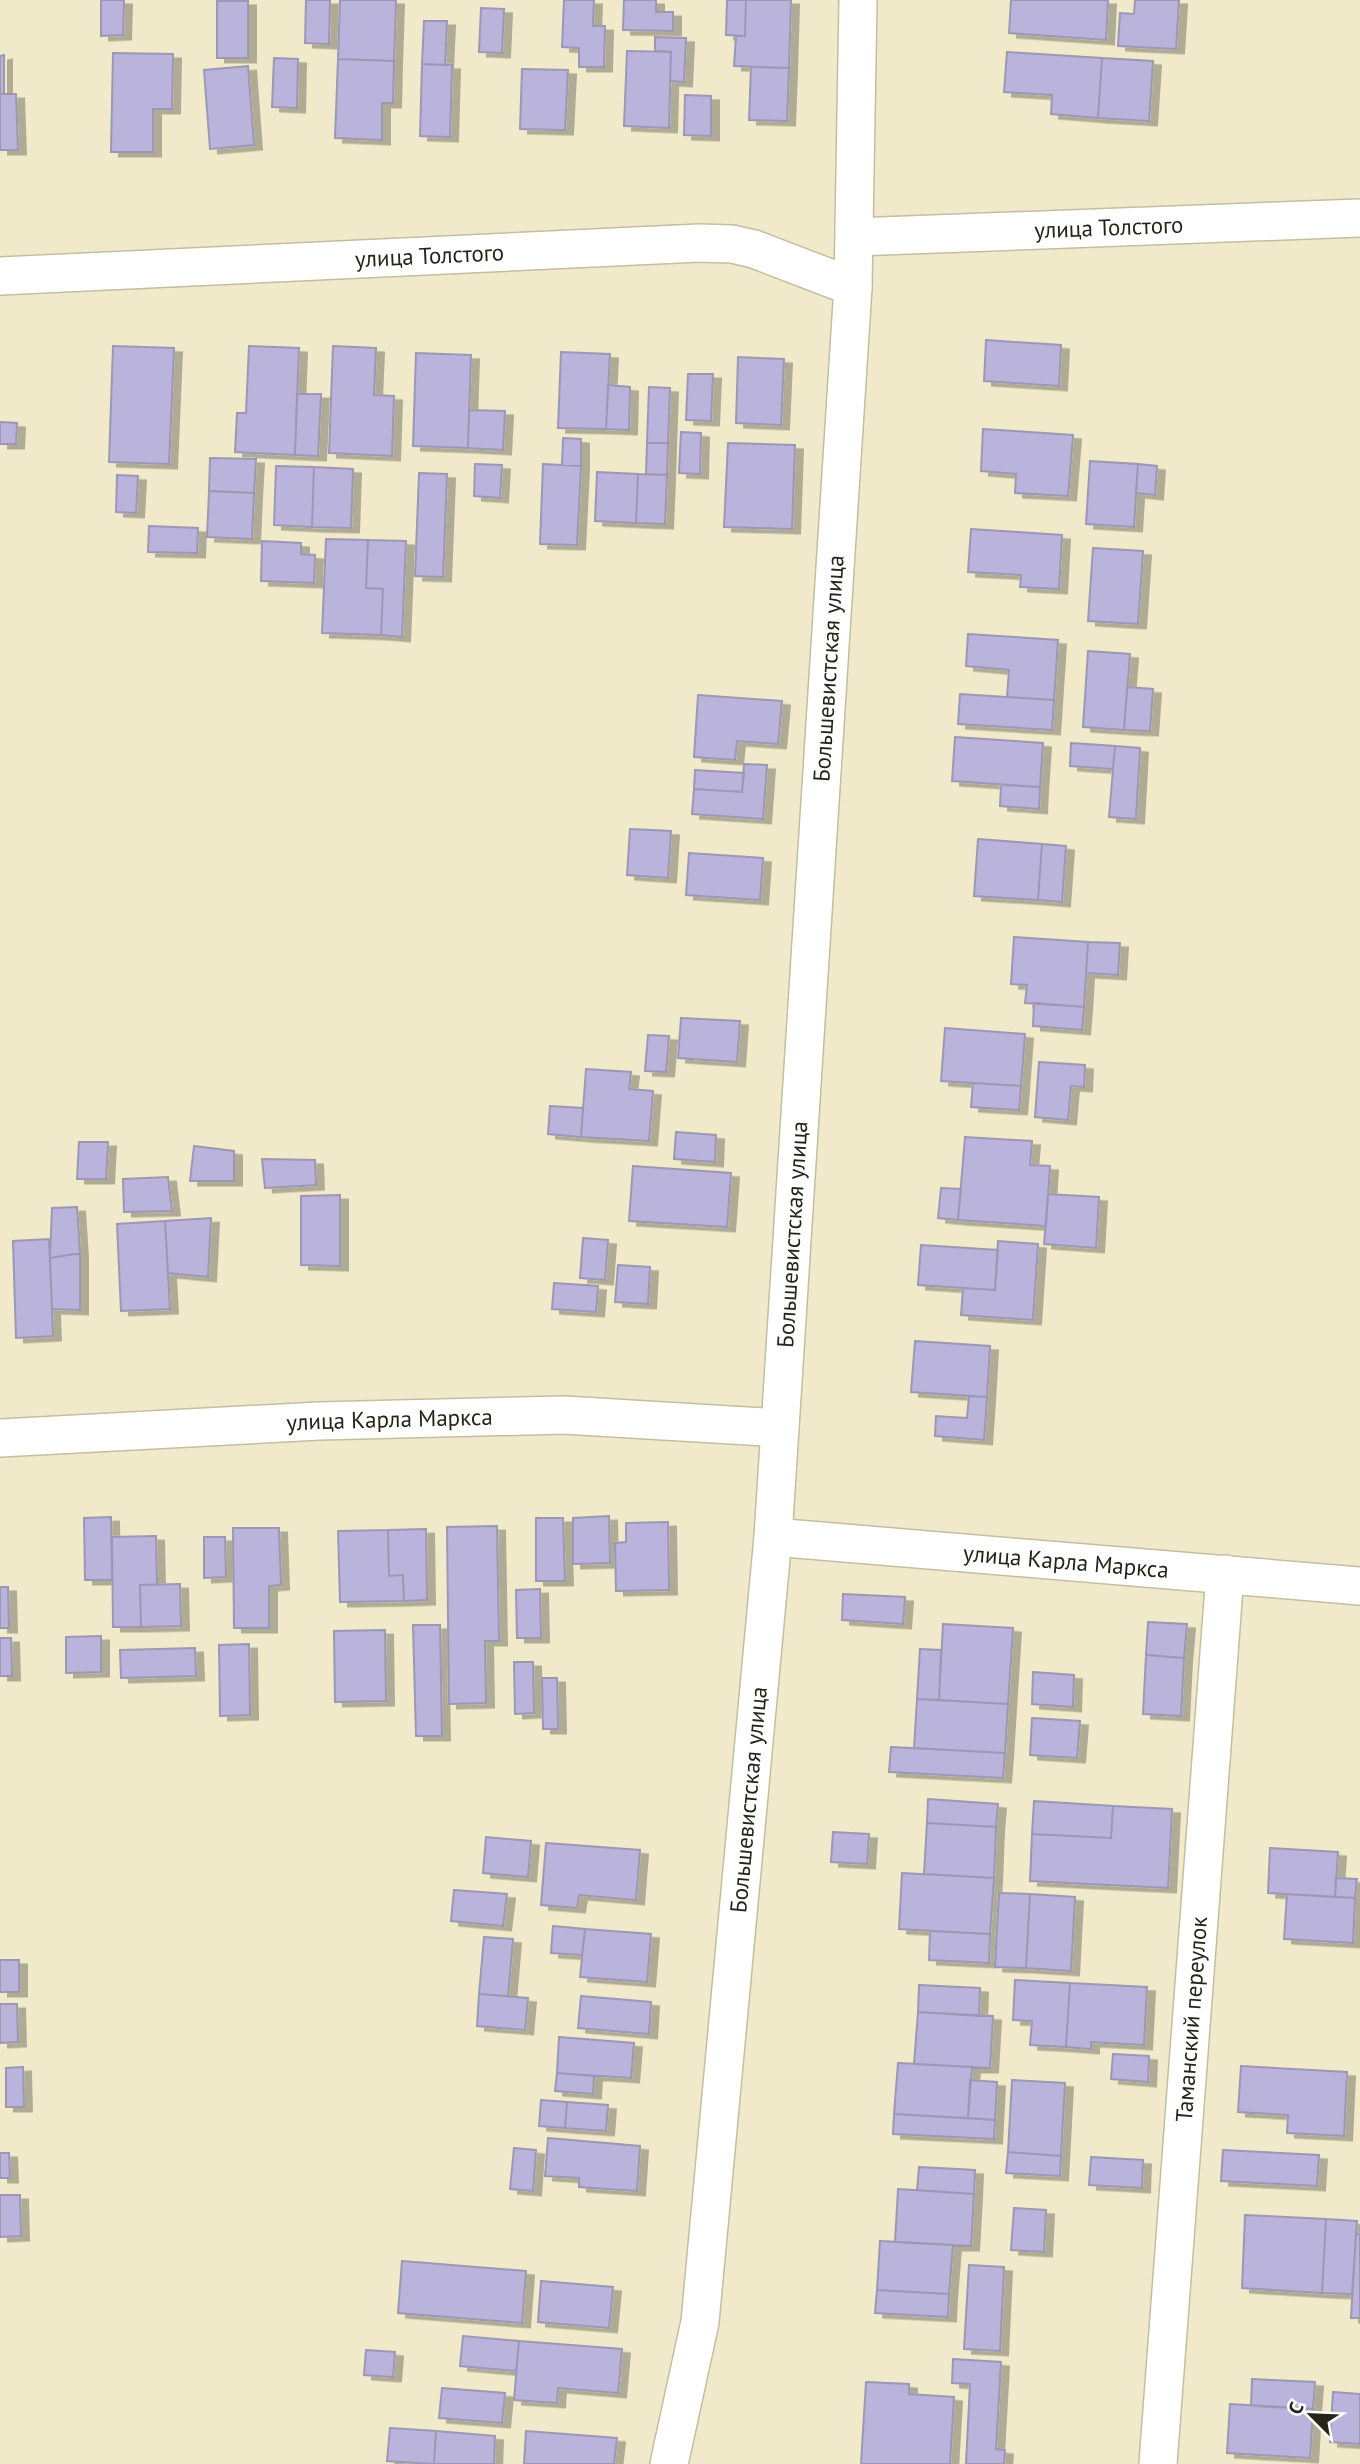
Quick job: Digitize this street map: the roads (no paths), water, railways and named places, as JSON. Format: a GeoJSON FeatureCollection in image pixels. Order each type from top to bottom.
{"type":"FeatureCollection","features":[{"type":"Feature","properties":{"kind":"street","name":"Большевистская улица"},"geometry":{"type":"LineString","coordinates":[[669,2464],[700,2322],[773,1537],[853,287],[859,0]]}},
{"type":"Feature","properties":{"kind":"street","name":"улица Толстого"},"geometry":{"type":"LineString","coordinates":[[855,237],[1360,218]]}},
{"type":"Feature","properties":{"kind":"street","name":"улица Толстого"},"geometry":{"type":"LineString","coordinates":[[0,276],[699,243],[732,244],[754,249],[853,287]]}},
{"type":"Feature","properties":{"kind":"street","name":"улица Карла Маркса"},"geometry":{"type":"LineString","coordinates":[[0,1438],[306,1421],[564,1415],[780,1427]]}},
{"type":"Feature","properties":{"kind":"street","name":"улица Карла Маркса"},"geometry":{"type":"LineString","coordinates":[[773,1537],[1360,1586]]}},
{"type":"Feature","properties":{"kind":"street","name":"Таманский переулок"},"geometry":{"type":"LineString","coordinates":[[1158,2464],[1225,1574]]}}]}
